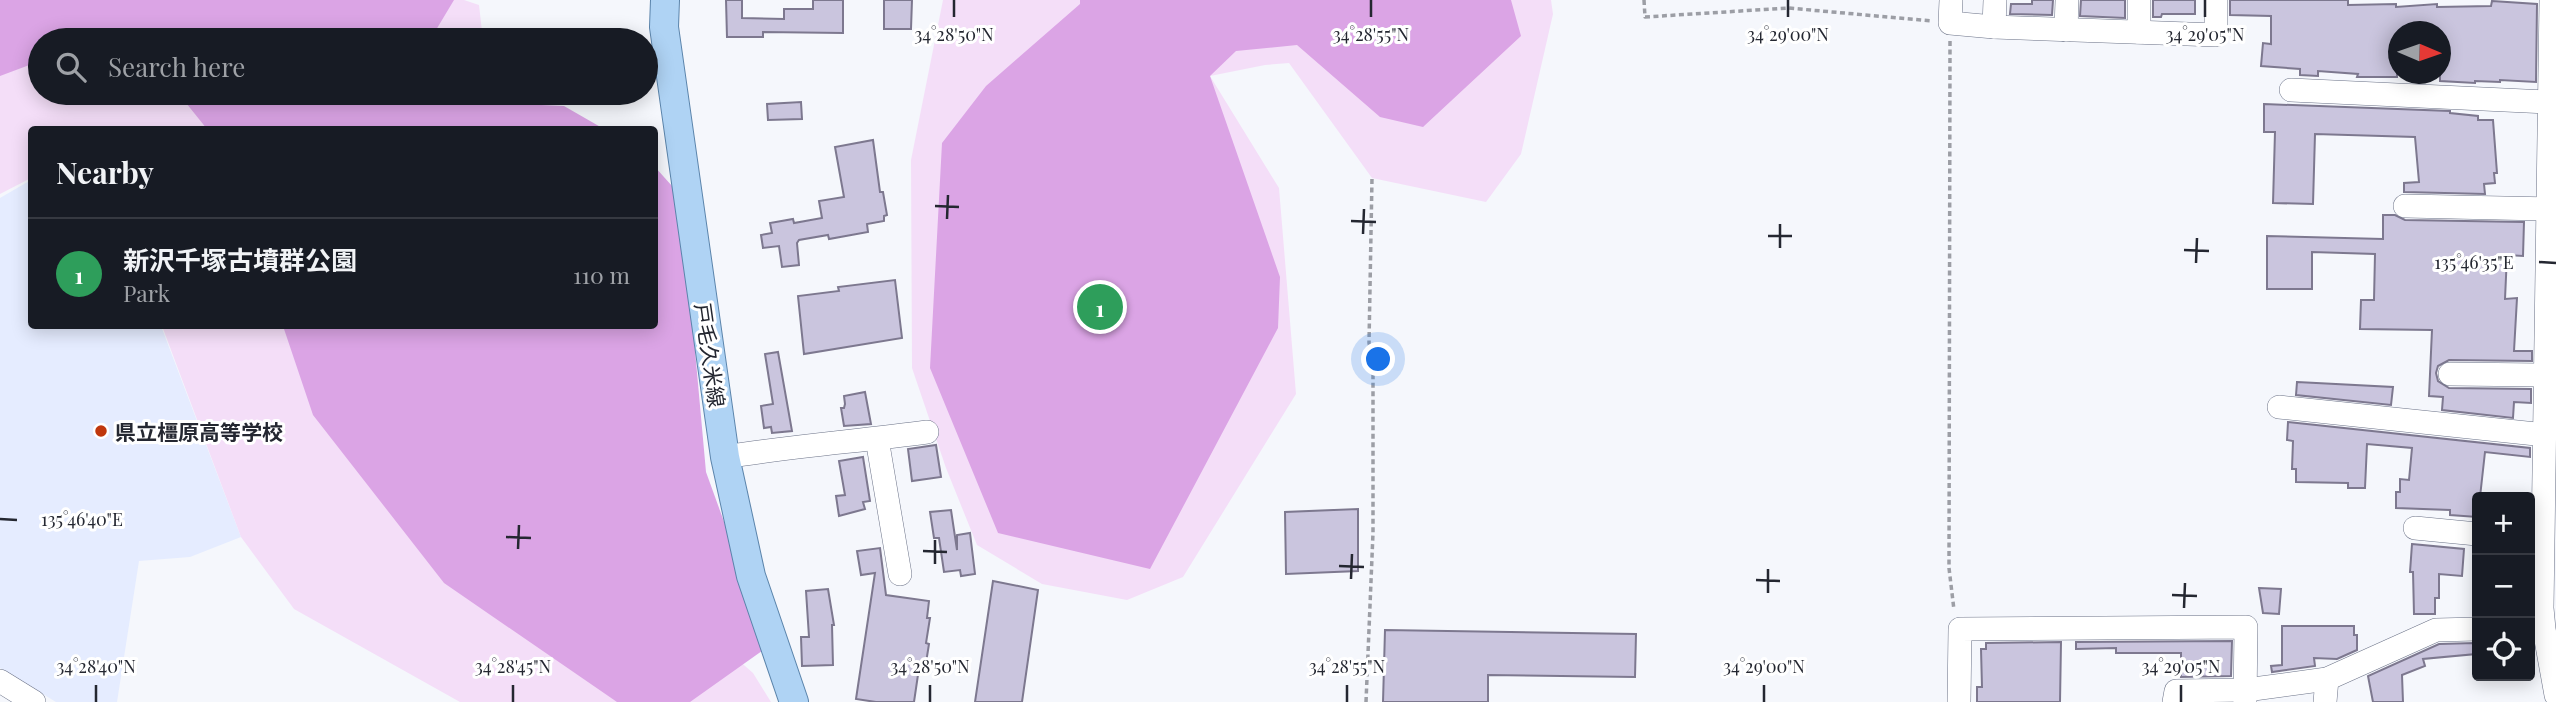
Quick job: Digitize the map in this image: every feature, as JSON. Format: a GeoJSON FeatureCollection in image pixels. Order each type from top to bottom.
{"type":"FeatureCollection","features":[{"type":"Feature","properties":{"kind":"main road","name":"戸毛久米線"},"geometry":{"type":"LineString","coordinates":[[665,0],[666,39],[725,457],[751,576],[794,702]]}},
{"type":"Feature","properties":{"kind":"street"},"geometry":{"type":"LineString","coordinates":[[1994,0],[1994,27]]}},
{"type":"Feature","properties":{"kind":"street"},"geometry":{"type":"LineString","coordinates":[[2066,30],[2067,0]]}},
{"type":"Feature","properties":{"kind":"street"},"geometry":{"type":"LineString","coordinates":[[2139,0],[2139,33]]}},
{"type":"Feature","properties":{"kind":"street"},"geometry":{"type":"LineString","coordinates":[[1951,11],[1994,27],[2216,35],[2216,0]]}},
{"type":"Feature","properties":{"kind":"street"},"geometry":{"type":"LineString","coordinates":[[2551,0],[2548,102],[2551,338],[2536,539],[2537,629],[2556,695]]}},
{"type":"Feature","properties":{"kind":"street"},"geometry":{"type":"LineString","coordinates":[[2291,90],[2548,102]]}},
{"type":"Feature","properties":{"kind":"street"},"geometry":{"type":"LineString","coordinates":[[2405,206],[2548,209]]}},
{"type":"Feature","properties":{"kind":"street"},"geometry":{"type":"LineString","coordinates":[[2450,374],[2549,386]]}},
{"type":"Feature","properties":{"kind":"street"},"geometry":{"type":"LineString","coordinates":[[2279,407],[2544,435]]}},
{"type":"Feature","properties":{"kind":"street"},"geometry":{"type":"LineString","coordinates":[[725,457],[805,444],[831,445],[927,432]]}},
{"type":"Feature","properties":{"kind":"street"},"geometry":{"type":"LineString","coordinates":[[877,439],[901,575]]}},
{"type":"Feature","properties":{"kind":"street"},"geometry":{"type":"LineString","coordinates":[[2415,528],[2472,534]]}},
{"type":"Feature","properties":{"kind":"street"},"geometry":{"type":"LineString","coordinates":[[1959,702],[1961,629],[2246,627],[2245,696]]}},
{"type":"Feature","properties":{"kind":"street"},"geometry":{"type":"LineString","coordinates":[[2174,702],[2176,691],[2245,696],[2326,691],[2436,630],[2472,629]]}},
{"type":"Feature","properties":{"kind":"street"},"geometry":{"type":"LineString","coordinates":[[0,681],[33,702]]}},
{"type":"Feature","properties":{"kind":"path"},"geometry":{"type":"LineString","coordinates":[[1644,0],[1645,17],[1788,8],[1951,11],[1949,568],[1956,624],[1961,629]]}},
{"type":"Feature","properties":{"kind":"path"},"geometry":{"type":"LineString","coordinates":[[1366,702],[1373,533],[1373,362],[1369,343],[1373,178]]}},
{"type":"Feature","properties":{"kind":"shaded area"},"geometry":{"type":"Polygon","coordinates":[[[0,0],[464,0],[479,5],[482,28],[28,28],[28,105],[458,105],[455,110],[468,126],[28,126],[28,180],[0,194],[0,0]]]}},
{"type":"Feature","properties":{"kind":"shaded area"},"geometry":{"type":"Polygon","coordinates":[[[0,0],[454,0],[437,28],[28,28],[28,66],[0,76],[0,0]]]}},
{"type":"Feature","properties":{"kind":"shaded area"},"geometry":{"type":"Polygon","coordinates":[[[943,0],[1551,0],[1553,14],[1521,154],[1486,202],[1372,178],[1289,63],[1210,76],[1279,188],[1296,394],[1183,577],[1127,600],[1042,584],[977,545],[946,468],[912,368],[911,160],[943,0]]]}},
{"type":"Feature","properties":{"kind":"shaded area"},"geometry":{"type":"Polygon","coordinates":[[[1080,0],[1511,0],[1521,36],[1423,127],[1380,117],[1297,45],[1236,51],[1210,76],[1280,277],[1278,328],[1150,569],[998,533],[930,368],[942,143],[986,86],[1080,4],[1080,0]]]}},
{"type":"Feature","properties":{"kind":"shaded area"},"geometry":{"type":"Polygon","coordinates":[[[188,105],[564,106],[599,126],[205,126],[188,105]]]}},
{"type":"Feature","properties":{"kind":"shaded area"},"geometry":{"type":"Polygon","coordinates":[[[658,170],[681,196],[706,472],[769,646],[690,702],[617,702],[444,583],[313,415],[284,329],[658,329],[658,170]]]}},
{"type":"Feature","properties":{"kind":"shaded area","name":"県立橿原高等学校"},"geometry":{"type":"Polygon","coordinates":[[[28,182],[28,329],[162,329],[241,537],[190,557],[139,561],[117,702],[56,702],[0,668],[0,198],[28,182]]]}},
{"type":"Feature","properties":{"kind":"shaded area"},"geometry":{"type":"Polygon","coordinates":[[[163,329],[654,329],[685,613],[753,673],[771,702],[460,702],[294,609],[241,537],[163,329]]]}},
{"type":"Feature","properties":{"kind":"building"},"geometry":{"type":"Polygon","coordinates":[[[726,0],[742,0],[742,18],[784,19],[784,9],[813,9],[813,0],[843,0],[843,33],[763,32],[763,37],[727,37],[726,0]]]}},
{"type":"Feature","properties":{"kind":"building"},"geometry":{"type":"Polygon","coordinates":[[[884,0],[912,0],[911,29],[884,29],[884,0]]]}},
{"type":"Feature","properties":{"kind":"building"},"geometry":{"type":"Polygon","coordinates":[[[2032,0],[2053,0],[2052,15],[2010,14],[2011,4],[2032,4],[2032,0]]]}},
{"type":"Feature","properties":{"kind":"building"},"geometry":{"type":"Polygon","coordinates":[[[2081,0],[2125,0],[2125,18],[2080,16],[2081,0]]]}},
{"type":"Feature","properties":{"kind":"building"},"geometry":{"type":"Polygon","coordinates":[[[2153,0],[2195,0],[2195,14],[2162,14],[2161,17],[2153,17],[2153,0]]]}},
{"type":"Feature","properties":{"kind":"building"},"geometry":{"type":"Polygon","coordinates":[[[2230,0],[2348,0],[2348,5],[2396,4],[2396,7],[2437,4],[2437,7],[2491,6],[2492,1],[2537,4],[2536,82],[2451,82],[2451,21],[2388,21],[2388,77],[2357,77],[2358,74],[2318,71],[2318,76],[2300,75],[2300,69],[2261,66],[2263,43],[2271,44],[2271,16],[2230,15],[2230,0]]]}},
{"type":"Feature","properties":{"kind":"building"},"geometry":{"type":"Polygon","coordinates":[[[801,102],[802,119],[768,120],[767,104],[801,102]]]}},
{"type":"Feature","properties":{"kind":"building"},"geometry":{"type":"Polygon","coordinates":[[[2264,104],[2450,111],[2478,116],[2478,120],[2493,120],[2497,173],[2494,173],[2495,183],[2484,184],[2485,194],[2404,192],[2404,183],[2419,182],[2415,137],[2315,134],[2313,204],[2273,203],[2275,132],[2264,132],[2264,104]]]}},
{"type":"Feature","properties":{"kind":"building"},"geometry":{"type":"Polygon","coordinates":[[[873,140],[880,192],[883,192],[887,215],[884,216],[884,221],[867,224],[868,232],[829,239],[828,235],[799,240],[799,265],[782,267],[779,246],[763,248],[761,235],[772,233],[770,223],[793,219],[794,223],[822,218],[819,201],[844,197],[835,147],[873,140]]]}},
{"type":"Feature","properties":{"kind":"building"},"geometry":{"type":"Polygon","coordinates":[[[2383,215],[2395,215],[2405,220],[2524,222],[2523,256],[2507,255],[2505,299],[2517,298],[2514,351],[2532,351],[2532,361],[2449,360],[2438,366],[2436,373],[2438,381],[2449,388],[2531,389],[2531,403],[2514,402],[2513,418],[2442,410],[2443,397],[2429,396],[2432,330],[2360,329],[2361,300],[2374,300],[2375,254],[2312,252],[2312,289],[2267,289],[2267,236],[2383,239],[2383,215]]]}},
{"type":"Feature","properties":{"kind":"building"},"geometry":{"type":"Polygon","coordinates":[[[895,280],[902,338],[804,354],[798,296],[839,291],[838,287],[895,280]]]}},
{"type":"Feature","properties":{"kind":"building"},"geometry":{"type":"Polygon","coordinates":[[[778,352],[792,431],[772,433],[771,427],[764,428],[761,406],[773,404],[765,354],[778,352]]]}},
{"type":"Feature","properties":{"kind":"building"},"geometry":{"type":"Polygon","coordinates":[[[2297,382],[2393,387],[2391,405],[2296,395],[2297,382]]]}},
{"type":"Feature","properties":{"kind":"building"},"geometry":{"type":"Polygon","coordinates":[[[865,392],[871,424],[844,426],[841,408],[844,408],[845,404],[844,396],[865,392]]]}},
{"type":"Feature","properties":{"kind":"building"},"geometry":{"type":"Polygon","coordinates":[[[2288,422],[2530,448],[2530,457],[2485,452],[2481,492],[2472,492],[2472,517],[2450,515],[2450,510],[2396,508],[2396,492],[2400,492],[2400,479],[2409,480],[2412,448],[2367,444],[2365,488],[2348,488],[2348,483],[2296,482],[2296,469],[2292,469],[2293,441],[2287,440],[2288,422]]]}},
{"type":"Feature","properties":{"kind":"building"},"geometry":{"type":"Polygon","coordinates":[[[936,445],[941,477],[912,481],[908,449],[936,445]]]}},
{"type":"Feature","properties":{"kind":"building"},"geometry":{"type":"Polygon","coordinates":[[[863,457],[870,501],[863,502],[865,509],[839,516],[836,496],[845,495],[839,461],[863,457]]]}},
{"type":"Feature","properties":{"kind":"building"},"geometry":{"type":"Polygon","coordinates":[[[1358,509],[1358,571],[1286,574],[1285,512],[1358,509]]]}},
{"type":"Feature","properties":{"kind":"building"},"geometry":{"type":"Polygon","coordinates":[[[951,510],[957,550],[957,535],[970,533],[975,574],[961,576],[960,570],[944,572],[939,538],[934,538],[930,512],[951,510]]]}},
{"type":"Feature","properties":{"kind":"building"},"geometry":{"type":"Polygon","coordinates":[[[2412,544],[2464,549],[2462,576],[2439,574],[2439,598],[2435,598],[2435,614],[2414,614],[2413,572],[2410,572],[2412,544]]]}},
{"type":"Feature","properties":{"kind":"building"},"geometry":{"type":"Polygon","coordinates":[[[880,548],[886,595],[929,601],[927,618],[930,618],[926,643],[929,644],[925,669],[919,668],[914,702],[856,699],[875,573],[861,575],[857,551],[880,548]]]}},
{"type":"Feature","properties":{"kind":"building"},"geometry":{"type":"Polygon","coordinates":[[[993,581],[1038,590],[1022,702],[975,702],[993,581]]]}},
{"type":"Feature","properties":{"kind":"building"},"geometry":{"type":"Polygon","coordinates":[[[2259,588],[2281,589],[2279,614],[2263,613],[2259,588]]]}},
{"type":"Feature","properties":{"kind":"building"},"geometry":{"type":"Polygon","coordinates":[[[828,589],[834,625],[833,665],[802,666],[801,637],[809,637],[806,591],[828,589]]]}},
{"type":"Feature","properties":{"kind":"building"},"geometry":{"type":"Polygon","coordinates":[[[2282,626],[2354,626],[2357,650],[2337,659],[2314,658],[2315,666],[2272,672],[2271,666],[2282,665],[2282,626]]]}},
{"type":"Feature","properties":{"kind":"building"},"geometry":{"type":"Polygon","coordinates":[[[1385,630],[1636,634],[1635,677],[1488,675],[1488,702],[1383,702],[1385,630]]]}},
{"type":"Feature","properties":{"kind":"building"},"geometry":{"type":"Polygon","coordinates":[[[2232,641],[2231,676],[2181,677],[2181,653],[2116,653],[2116,648],[2076,649],[2076,642],[2232,641]]]}},
{"type":"Feature","properties":{"kind":"building"},"geometry":{"type":"Polygon","coordinates":[[[2061,642],[2060,702],[1977,702],[1977,687],[1982,687],[1981,649],[1986,649],[1986,643],[2061,642]]]}},
{"type":"Feature","properties":{"kind":"building"},"geometry":{"type":"Polygon","coordinates":[[[2472,643],[2472,654],[2423,659],[2425,666],[2402,675],[2403,702],[2373,702],[2368,676],[2439,644],[2472,643]]]}},
{"type":"Feature","properties":{"kind":"place","name":"新沢千塚古墳群公園"},"geometry":{"type":"Point","coordinates":[1100,307]}},
{"type":"Feature","properties":{"kind":"place","name":"県立橿原高等学校"},"geometry":{"type":"Point","coordinates":[101,431]}}]}
